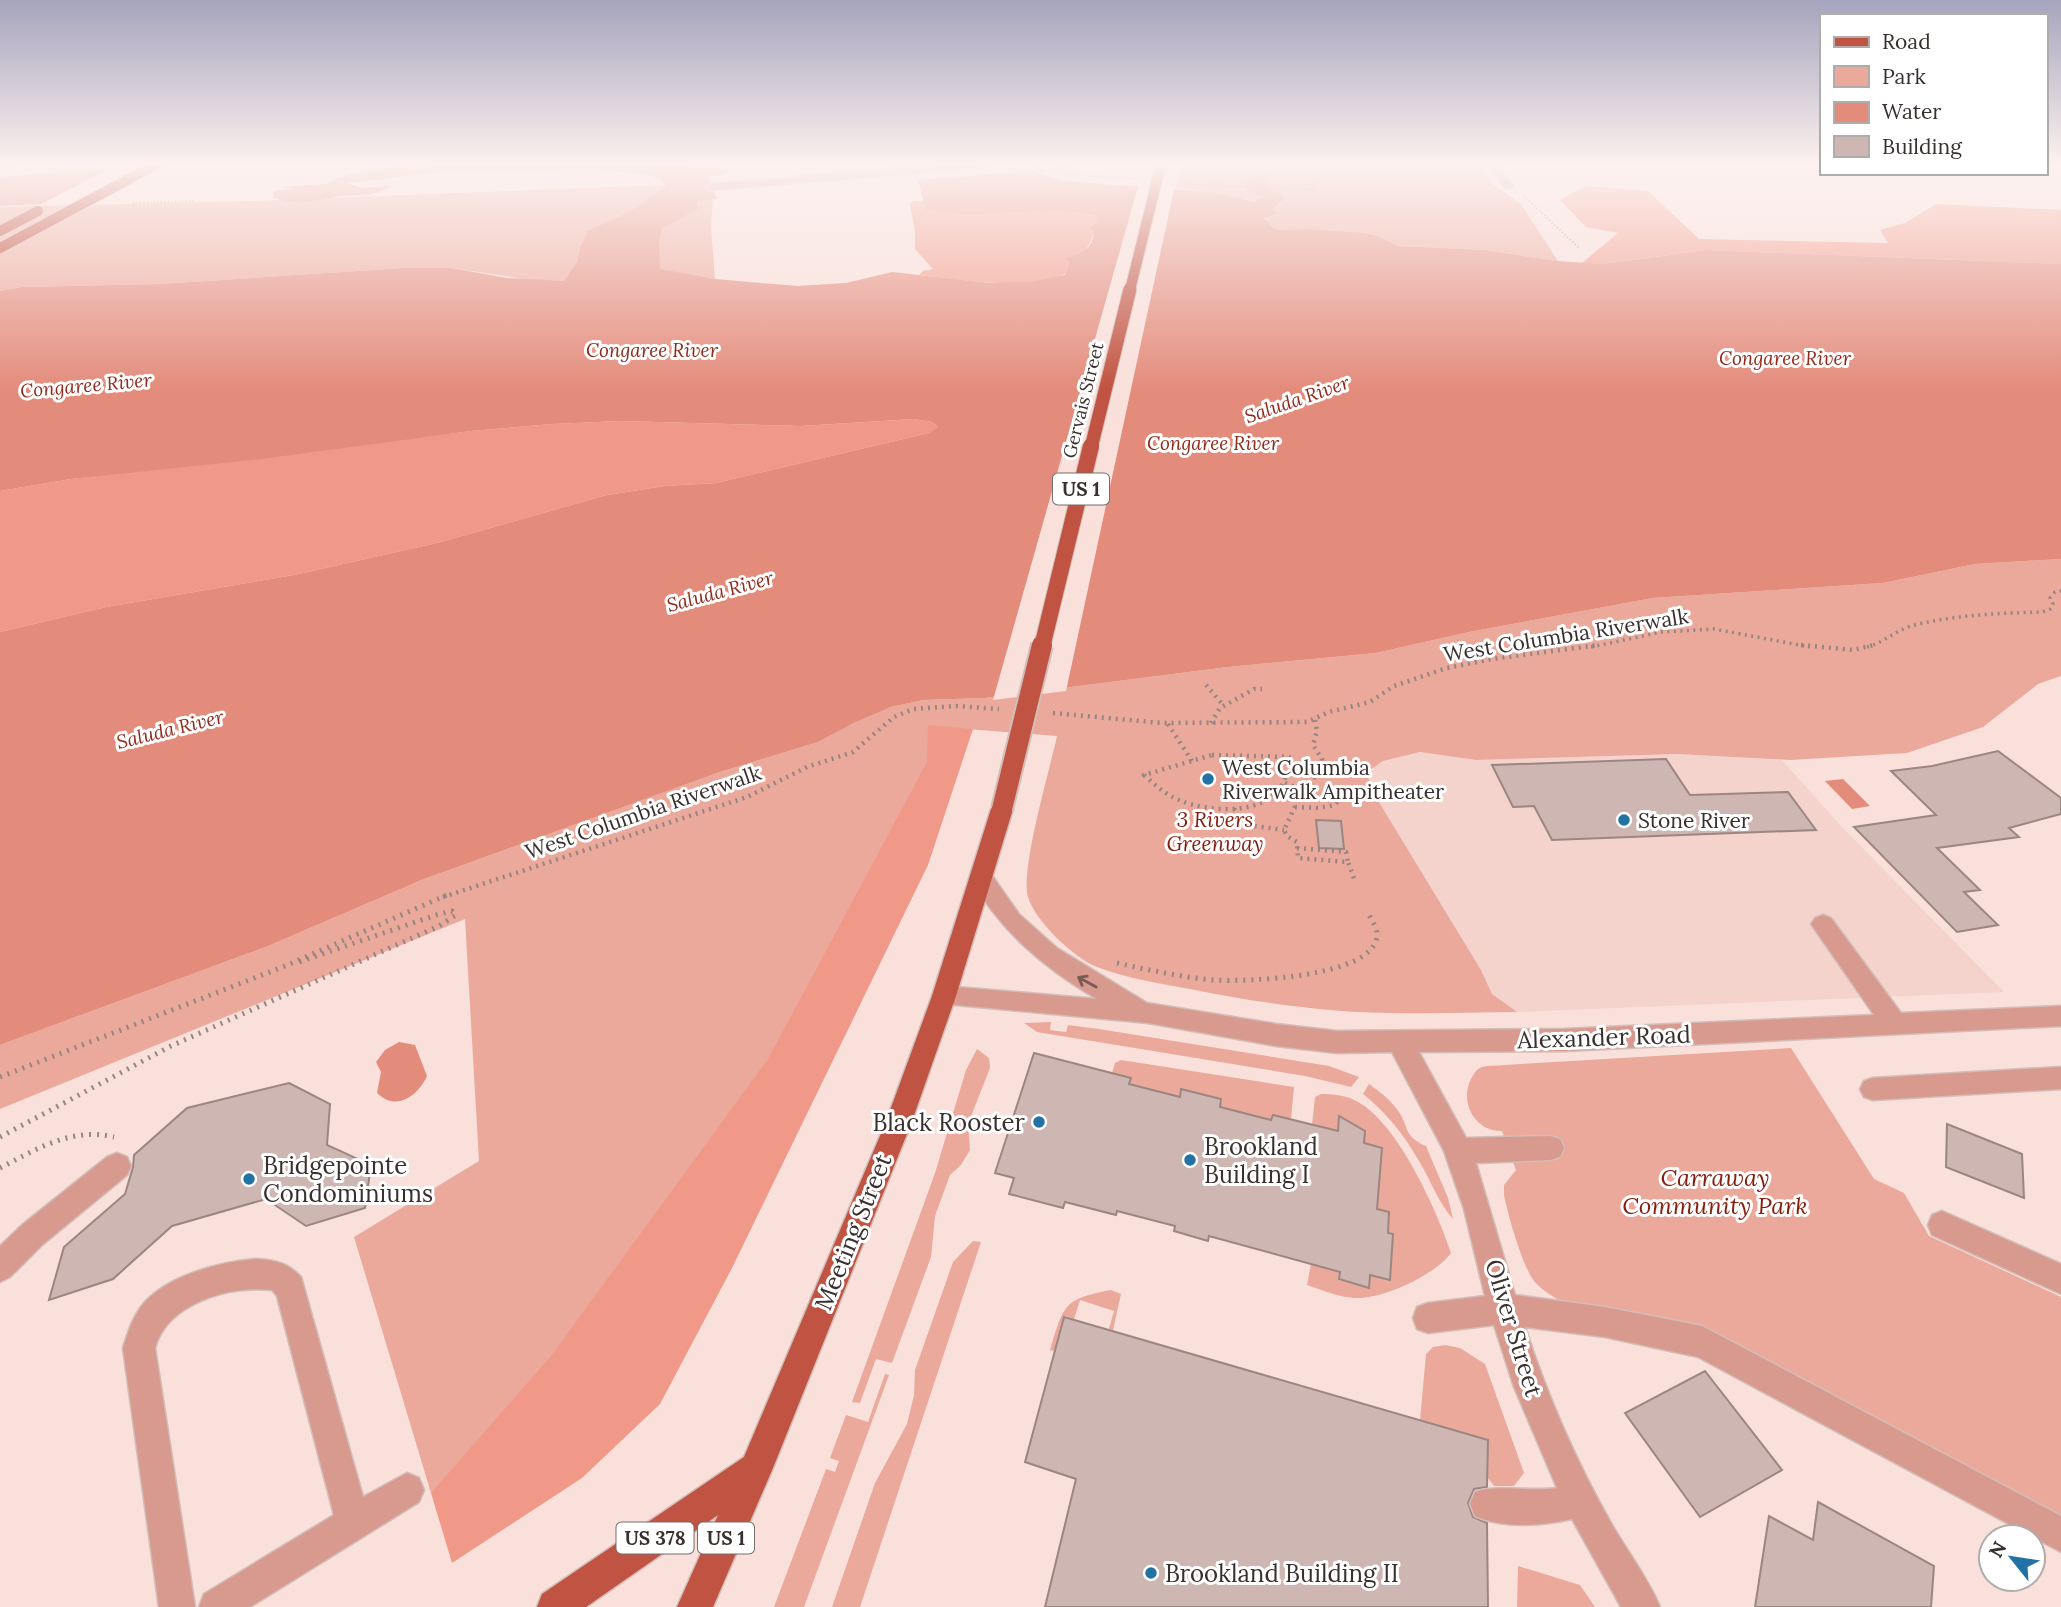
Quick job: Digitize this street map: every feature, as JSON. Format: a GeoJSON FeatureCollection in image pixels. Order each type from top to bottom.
{"type":"FeatureCollection","features":[{"type":"Feature","properties":{"kind":"highway"},"geometry":{"type":"LineString","coordinates":[[0,248],[17,239]]}},
{"type":"Feature","properties":{"kind":"main road","name":"Gervais Street"},"geometry":{"type":"LineString","coordinates":[[1002,809],[1143,239]]}},
{"type":"Feature","properties":{"kind":"main road","name":"Meeting Street"},"geometry":{"type":"LineString","coordinates":[[695,1607],[756,1468],[898,1124],[944,996],[1002,809]]}},
{"type":"Feature","properties":{"kind":"main road","name":"US 378"},"geometry":{"type":"LineString","coordinates":[[555,1607],[756,1468]]}},
{"type":"Feature","properties":{"kind":"street","name":"Alexander Road"},"geometry":{"type":"LineString","coordinates":[[981,877],[998,904],[1039,950],[1074,975],[1148,1013]]}},
{"type":"Feature","properties":{"kind":"street"},"geometry":{"type":"LineString","coordinates":[[1823,925],[1895,1024]]}},
{"type":"Feature","properties":{"kind":"street","name":"Alexander Road"},"geometry":{"type":"LineString","coordinates":[[944,996],[1148,1013],[1276,1035],[1337,1042],[1578,1040],[2061,1016]]}},
{"type":"Feature","properties":{"kind":"street","name":"Oliver Street"},"geometry":{"type":"LineString","coordinates":[[1401,1043],[1437,1105],[1458,1151],[1478,1208],[1504,1308],[1534,1393],[1578,1500],[1642,1607]]}},
{"type":"Feature","properties":{"kind":"street"},"geometry":{"type":"LineString","coordinates":[[1873,1089],[2061,1079]]}},
{"type":"Feature","properties":{"kind":"street"},"geometry":{"type":"LineString","coordinates":[[1458,1151],[1550,1148]]}},
{"type":"Feature","properties":{"kind":"street"},"geometry":{"type":"LineString","coordinates":[[0,1267],[32,1235],[117,1166]]}},
{"type":"Feature","properties":{"kind":"street"},"geometry":{"type":"LineString","coordinates":[[1942,1225],[2061,1279]]}},
{"type":"Feature","properties":{"kind":"street"},"geometry":{"type":"LineString","coordinates":[[177,1607],[139,1348],[142,1332],[152,1315],[166,1302],[187,1290],[246,1273],[280,1277],[290,1288],[353,1523]]}},
{"type":"Feature","properties":{"kind":"street"},"geometry":{"type":"LineString","coordinates":[[1428,1318],[1504,1308],[1605,1322],[1702,1342],[2061,1535]]}},
{"type":"Feature","properties":{"kind":"street"},"geometry":{"type":"LineString","coordinates":[[217,1607],[407,1490]]}},
{"type":"Feature","properties":{"kind":"street"},"geometry":{"type":"LineString","coordinates":[[1487,1504],[1521,1510],[1549,1508],[1578,1500]]}},
{"type":"Feature","properties":{"kind":"path"},"geometry":{"type":"LineString","coordinates":[[1570,239],[1579,248]]}},
{"type":"Feature","properties":{"kind":"path","name":"West Columbia Riverwalk"},"geometry":{"type":"LineString","coordinates":[[1047,713],[1167,723],[1315,720],[1329,712],[1370,702],[1411,678],[1492,659],[1533,657],[1662,632],[1706,629],[1832,650],[1853,650],[1875,645],[1908,628],[1947,619],[1990,613],[2042,612],[2050,609],[2053,604],[2050,598],[2055,592],[2061,591]]}},
{"type":"Feature","properties":{"kind":"path"},"geometry":{"type":"LineString","coordinates":[[1206,685],[1224,706]]}},
{"type":"Feature","properties":{"kind":"path"},"geometry":{"type":"LineString","coordinates":[[1210,723],[1220,708],[1254,689],[1262,689]]}},
{"type":"Feature","properties":{"kind":"path","name":"West Columbia Riverwalk"},"geometry":{"type":"LineString","coordinates":[[0,1077],[285,966],[454,891],[747,797],[807,767],[853,752],[894,717],[913,709],[956,706],[1008,710]]}},
{"type":"Feature","properties":{"kind":"path"},"geometry":{"type":"LineString","coordinates":[[1284,830],[1295,807],[1322,765],[1313,745],[1317,731],[1315,720]]}},
{"type":"Feature","properties":{"kind":"path"},"geometry":{"type":"LineString","coordinates":[[1167,723],[1192,761]]}},
{"type":"Feature","properties":{"kind":"path"},"geometry":{"type":"LineString","coordinates":[[1212,755],[1289,757],[1284,783],[1267,799],[1234,808],[1198,807],[1156,788],[1144,775],[1212,755]]}},
{"type":"Feature","properties":{"kind":"path"},"geometry":{"type":"LineString","coordinates":[[1284,783],[1305,791]]}},
{"type":"Feature","properties":{"kind":"path"},"geometry":{"type":"LineString","coordinates":[[1295,807],[1318,808],[1335,805],[1343,795],[1371,789]]}},
{"type":"Feature","properties":{"kind":"path"},"geometry":{"type":"LineString","coordinates":[[1234,808],[1248,825],[1284,830]]}},
{"type":"Feature","properties":{"kind":"path"},"geometry":{"type":"LineString","coordinates":[[1284,830],[1287,836],[1297,842],[1298,858],[1348,862]]}},
{"type":"Feature","properties":{"kind":"path"},"geometry":{"type":"LineString","coordinates":[[1297,848],[1346,852],[1355,881]]}},
{"type":"Feature","properties":{"kind":"path"},"geometry":{"type":"LineString","coordinates":[[0,1137],[171,1046],[439,926],[456,915],[452,911],[436,915],[285,966]]}},
{"type":"Feature","properties":{"kind":"path"},"geometry":{"type":"LineString","coordinates":[[1113,963],[1180,976],[1218,980],[1281,977],[1325,971],[1350,964],[1374,947],[1377,936],[1367,911]]}},
{"type":"Feature","properties":{"kind":"path"},"geometry":{"type":"LineString","coordinates":[[0,1168],[47,1145],[84,1131],[101,1132],[114,1137],[117,1166]]}},
{"type":"Feature","properties":{"kind":"shaded area"},"geometry":{"type":"Polygon","coordinates":[[[915,239],[1092,239],[1085,252],[1067,260],[1071,263],[1061,276],[1030,283],[992,283],[919,275],[923,271],[933,269],[915,249],[915,239]]]}},
{"type":"Feature","properties":{"kind":"shaded area"},"geometry":{"type":"Polygon","coordinates":[[[1611,239],[1888,243],[1886,239],[2061,239],[2061,264],[1706,250],[1604,264],[1582,263],[1611,239]]]}},
{"type":"Feature","properties":{"kind":"shaded area"},"geometry":{"type":"Polygon","coordinates":[[[914,419],[932,422],[940,427],[929,433],[716,483],[665,486],[607,495],[437,543],[294,575],[106,607],[0,632],[0,491],[71,479],[471,431],[553,424],[621,421],[801,426],[914,419]]]}},
{"type":"Feature","properties":{"kind":"shaded area"},"geometry":{"type":"Polygon","coordinates":[[[928,725],[973,729],[928,865],[732,1268],[660,1404],[582,1478],[452,1563],[431,1493],[551,1356],[768,1059],[927,762],[928,725]]]}},
{"type":"Feature","properties":{"kind":"shaded area"},"geometry":{"type":"Polygon","coordinates":[[[1420,752],[1476,760],[1677,754],[1782,760],[1839,824],[2004,992],[1517,1012],[1512,1010],[1492,994],[1481,970],[1371,789],[1368,777],[1376,765],[1400,755],[1420,752]]]}},
{"type":"Feature","properties":{"kind":"green space"},"geometry":{"type":"Polygon","coordinates":[[[0,239],[712,239],[715,279],[663,271],[601,280],[545,282],[452,268],[403,268],[161,284],[22,287],[0,291],[0,239]]]}},
{"type":"Feature","properties":{"kind":"green space"},"geometry":{"type":"Polygon","coordinates":[[[1384,239],[1544,239],[1558,261],[1485,250],[1398,246],[1384,239]]]}},
{"type":"Feature","properties":{"kind":"green space","name":"3 Rivers Greenway"},"geometry":{"type":"Polygon","coordinates":[[[2061,559],[2061,676],[2038,684],[1983,727],[1907,753],[1790,760],[1677,754],[1476,760],[1420,752],[1383,761],[1370,770],[1368,776],[1371,789],[1481,970],[1492,994],[1517,1012],[1370,1013],[1320,1009],[1158,983],[1097,967],[1056,938],[1038,917],[1028,897],[1028,865],[1057,736],[928,726],[935,761],[889,886],[576,1363],[431,1493],[354,1237],[479,1161],[465,919],[0,1109],[0,1045],[268,946],[424,879],[720,772],[818,742],[855,721],[891,707],[923,700],[985,698],[1228,667],[1376,653],[1469,632],[1653,598],[1883,583],[1975,564],[2061,559]]]}},
{"type":"Feature","properties":{"kind":"green space"},"geometry":{"type":"Polygon","coordinates":[[[1051,1022],[1050,1030],[1066,1032],[1068,1025],[1099,1029],[1329,1066],[1359,1077],[1351,1087],[1305,1076],[1037,1032],[1024,1023],[1051,1022]]]}},
{"type":"Feature","properties":{"kind":"green space","name":"Carraway Community Park"},"geometry":{"type":"Polygon","coordinates":[[[1791,1048],[1874,1179],[1904,1193],[1929,1236],[2061,1297],[2061,1523],[1726,1343],[1561,1301],[1540,1287],[1529,1274],[1516,1240],[1504,1195],[1504,1185],[1516,1170],[1502,1131],[1484,1127],[1468,1106],[1468,1088],[1478,1069],[1491,1066],[1791,1048]]]}},
{"type":"Feature","properties":{"kind":"green space"},"geometry":{"type":"Polygon","coordinates":[[[977,1049],[989,1058],[990,1068],[968,1124],[970,1150],[961,1165],[950,1175],[935,1216],[931,1257],[892,1363],[876,1359],[860,1403],[852,1402],[935,1173],[966,1070],[977,1049]]]}},
{"type":"Feature","properties":{"kind":"green space"},"geometry":{"type":"Polygon","coordinates":[[[1121,1060],[1294,1087],[1291,1119],[1273,1115],[1271,1120],[1220,1107],[1221,1099],[1182,1089],[1180,1097],[1129,1084],[1131,1078],[1112,1073],[1115,1063],[1121,1060]]]}},
{"type":"Feature","properties":{"kind":"green space"},"geometry":{"type":"Polygon","coordinates":[[[1369,1084],[1396,1108],[1410,1135],[1426,1146],[1448,1198],[1453,1219],[1401,1133],[1363,1094],[1369,1084]]]}},
{"type":"Feature","properties":{"kind":"green space"},"geometry":{"type":"Polygon","coordinates":[[[1321,1094],[1340,1095],[1354,1100],[1373,1113],[1387,1129],[1426,1192],[1451,1253],[1421,1277],[1379,1295],[1354,1298],[1307,1285],[1311,1264],[1340,1272],[1339,1280],[1369,1288],[1370,1275],[1390,1280],[1393,1234],[1388,1233],[1389,1213],[1370,1208],[1379,1188],[1382,1148],[1364,1143],[1365,1131],[1340,1116],[1338,1131],[1312,1125],[1315,1097],[1321,1094]]]}},
{"type":"Feature","properties":{"kind":"green space"},"geometry":{"type":"Polygon","coordinates":[[[973,1241],[981,1242],[860,1607],[832,1607],[875,1483],[907,1424],[914,1395],[915,1370],[953,1262],[973,1241]]]}},
{"type":"Feature","properties":{"kind":"green space"},"geometry":{"type":"Polygon","coordinates":[[[1111,1290],[1121,1294],[1113,1330],[1109,1329],[1114,1311],[1080,1300],[1074,1319],[1065,1316],[1054,1351],[1050,1350],[1068,1306],[1083,1297],[1111,1290]]]}},
{"type":"Feature","properties":{"kind":"green space"},"geometry":{"type":"Polygon","coordinates":[[[1445,1345],[1460,1348],[1485,1364],[1524,1473],[1514,1486],[1494,1486],[1488,1478],[1488,1440],[1420,1420],[1426,1354],[1433,1347],[1445,1345]]]}},
{"type":"Feature","properties":{"kind":"green space"},"geometry":{"type":"Polygon","coordinates":[[[885,1374],[889,1375],[804,1607],[774,1607],[826,1469],[835,1472],[839,1461],[830,1458],[846,1415],[868,1422],[885,1374]]]}},
{"type":"Feature","properties":{"kind":"green space"},"geometry":{"type":"Polygon","coordinates":[[[1518,1566],[1580,1585],[1595,1607],[1517,1607],[1518,1566]]]}},
{"type":"Feature","properties":{"kind":"water","name":"Congaree River"},"geometry":{"type":"Polygon","coordinates":[[[584,239],[659,239],[660,269],[715,279],[798,286],[846,283],[892,272],[990,283],[1030,282],[1065,275],[1070,263],[1066,259],[1088,248],[1093,239],[1384,239],[1398,246],[1485,250],[1558,261],[1604,264],[1706,250],[2061,264],[2061,559],[1975,564],[1883,583],[1653,598],[1469,632],[1376,653],[1228,667],[985,698],[923,700],[891,707],[818,742],[720,772],[424,879],[268,946],[0,1045],[0,632],[106,607],[294,575],[437,543],[607,495],[665,486],[716,483],[929,433],[939,427],[932,422],[914,419],[801,426],[621,421],[553,424],[471,431],[261,459],[71,479],[0,491],[0,291],[22,287],[161,284],[403,268],[452,268],[507,278],[564,281],[578,261],[584,239]]]}},
{"type":"Feature","properties":{"kind":"water"},"geometry":{"type":"Polygon","coordinates":[[[1843,779],[1870,806],[1852,809],[1825,781],[1843,779]]]}},
{"type":"Feature","properties":{"kind":"water"},"geometry":{"type":"Polygon","coordinates":[[[399,1042],[415,1045],[427,1076],[412,1095],[406,1099],[392,1101],[377,1093],[381,1072],[376,1062],[385,1050],[399,1042]]]}},
{"type":"Feature","properties":{"kind":"pier"},"geometry":{"type":"Polygon","coordinates":[[[1123,239],[1163,239],[1066,691],[993,700],[1123,239]]]}},
{"type":"Feature","properties":{"kind":"building"},"geometry":{"type":"Polygon","coordinates":[[[1998,751],[2061,798],[2061,814],[2009,828],[2019,837],[1937,848],[1980,890],[1964,892],[1998,925],[1957,932],[1854,827],[1936,815],[1891,771],[1932,766],[1998,751]]]}},
{"type":"Feature","properties":{"kind":"building","name":"Stone River"},"geometry":{"type":"Polygon","coordinates":[[[1666,759],[1690,795],[1788,792],[1816,830],[1552,840],[1534,806],[1513,807],[1492,765],[1666,759]]]}},
{"type":"Feature","properties":{"kind":"building"},"geometry":{"type":"Polygon","coordinates":[[[1316,820],[1341,821],[1344,849],[1319,848],[1316,820]]]}},
{"type":"Feature","properties":{"kind":"building","name":"Brookland Building I"},"geometry":{"type":"Polygon","coordinates":[[[1034,1053],[1131,1078],[1129,1084],[1180,1097],[1181,1089],[1221,1099],[1220,1107],[1271,1120],[1273,1115],[1338,1131],[1339,1116],[1365,1131],[1364,1143],[1382,1148],[1377,1209],[1389,1212],[1388,1233],[1393,1234],[1390,1280],[1370,1275],[1369,1288],[1339,1279],[1340,1272],[1209,1236],[1208,1241],[1174,1231],[1175,1226],[1117,1211],[1116,1215],[1065,1202],[1063,1208],[1009,1194],[1014,1178],[995,1173],[1034,1053]]]}},
{"type":"Feature","properties":{"kind":"building","name":"Bridgepointe Condominiums"},"geometry":{"type":"Polygon","coordinates":[[[289,1083],[330,1104],[327,1145],[371,1165],[365,1208],[306,1226],[266,1199],[172,1226],[113,1279],[49,1300],[64,1247],[125,1194],[134,1155],[187,1108],[289,1083]]]}},
{"type":"Feature","properties":{"kind":"building"},"geometry":{"type":"Polygon","coordinates":[[[1947,1124],[2022,1154],[2024,1198],[1946,1167],[1947,1124]]]}},
{"type":"Feature","properties":{"kind":"building"},"geometry":{"type":"Polygon","coordinates":[[[1064,1317],[1488,1440],[1487,1487],[1474,1489],[1468,1503],[1473,1517],[1487,1523],[1488,1607],[1045,1607],[1076,1479],[1025,1462],[1064,1317]]]}},
{"type":"Feature","properties":{"kind":"building"},"geometry":{"type":"Polygon","coordinates":[[[1705,1371],[1782,1470],[1700,1517],[1625,1413],[1705,1371]]]}},
{"type":"Feature","properties":{"kind":"building"},"geometry":{"type":"Polygon","coordinates":[[[1818,1502],[1934,1566],[1931,1607],[1755,1607],[1769,1516],[1813,1540],[1818,1502]]]}},
{"type":"Feature","properties":{"kind":"place","name":"West Columbia Riverwalk Ampitheater"},"geometry":{"type":"Point","coordinates":[1208,779]}},
{"type":"Feature","properties":{"kind":"place","name":"Stone River"},"geometry":{"type":"Point","coordinates":[1624,820]}},
{"type":"Feature","properties":{"kind":"place","name":"Black Rooster"},"geometry":{"type":"Point","coordinates":[1039,1122]}},
{"type":"Feature","properties":{"kind":"place","name":"Brookland Building I"},"geometry":{"type":"Point","coordinates":[1190,1160]}},
{"type":"Feature","properties":{"kind":"place","name":"Bridgepointe Condominiums"},"geometry":{"type":"Point","coordinates":[249,1179]}},
{"type":"Feature","properties":{"kind":"place","name":"Brookland Building II"},"geometry":{"type":"Point","coordinates":[1151,1573]}},
{"type":"Feature","properties":{"kind":"water label","name":"Saluda River"},"geometry":{"type":"Point","coordinates":[1297,399]}},
{"type":"Feature","properties":{"kind":"water label","name":"Saluda River"},"geometry":{"type":"Point","coordinates":[720,591]}},
{"type":"Feature","properties":{"kind":"water label","name":"Saluda River"},"geometry":{"type":"Point","coordinates":[170,729]}}]}
